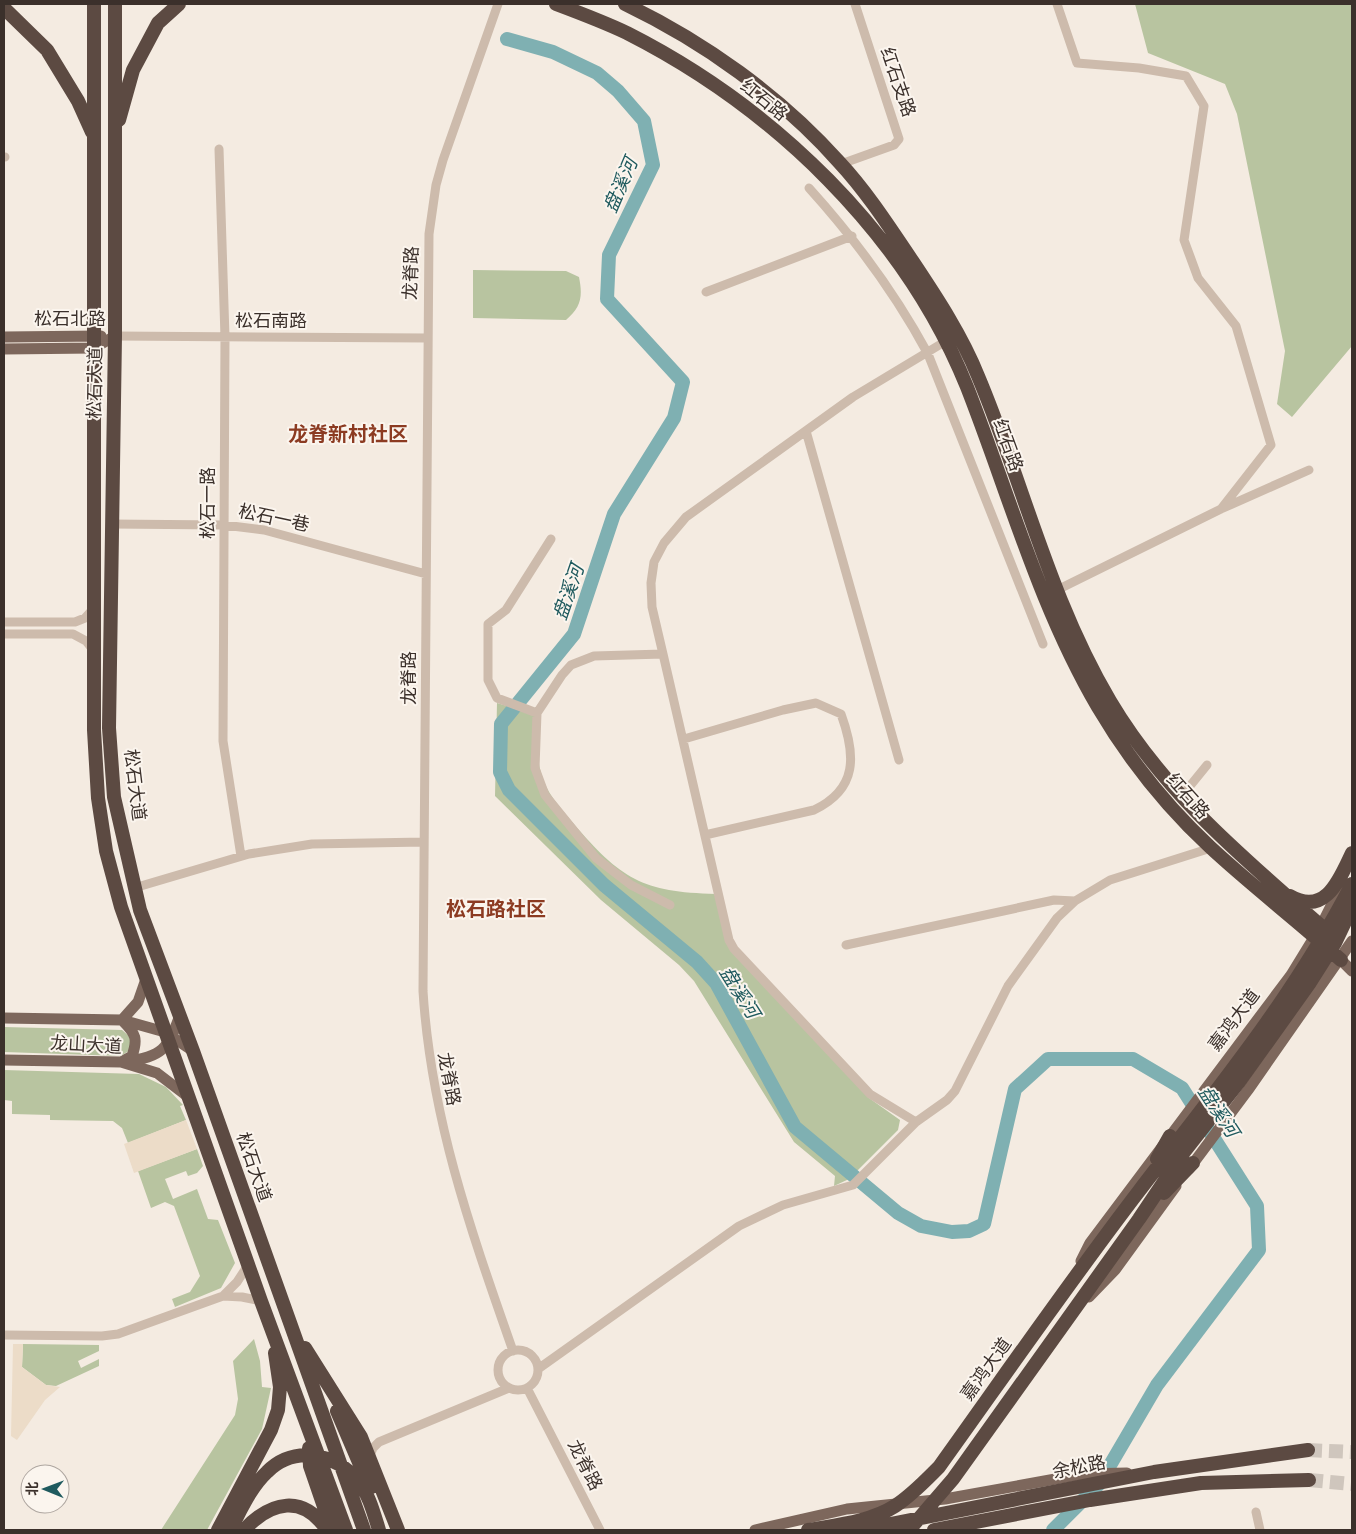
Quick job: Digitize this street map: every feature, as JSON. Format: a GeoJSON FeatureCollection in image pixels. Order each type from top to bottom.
{"type":"FeatureCollection","features":[{"type":"Feature","properties":{"kind":"highway","name":"松石大道"},"geometry":{"type":"LineString","coordinates":[[94,4],[94,730],[98,798],[106,851],[121,907],[169,1038],[187,1096],[346,1530]]}},
{"type":"Feature","properties":{"kind":"highway","name":"松石大道"},"geometry":{"type":"LineString","coordinates":[[115,4],[115,336],[109,728],[114,797],[140,910],[193,1051],[364,1530]]}},
{"type":"Feature","properties":{"kind":"highway"},"geometry":{"type":"LineString","coordinates":[[114,138],[133,70],[158,23],[179,4]]}},
{"type":"Feature","properties":{"kind":"highway","name":"红石路"},"geometry":{"type":"LineString","coordinates":[[556,4],[626,33],[700,75],[736,100],[797,151],[829,182],[885,243],[926,306],[946,341],[966,385],[1054,622],[1099,709],[1128,753],[1172,808],[1211,848],[1318,931],[1348,951]]}},
{"type":"Feature","properties":{"kind":"highway","name":"红石路"},"geometry":{"type":"LineString","coordinates":[[625,4],[676,31],[742,75],[782,106],[841,164],[895,235],[937,298],[978,375],[1055,591],[1110,702],[1139,745],[1219,838],[1278,888],[1318,931]]}},
{"type":"Feature","properties":{"kind":"highway"},"geometry":{"type":"LineString","coordinates":[[4,8],[47,50],[78,101],[94,138]]}},
{"type":"Feature","properties":{"kind":"highway"},"geometry":{"type":"LineString","coordinates":[[1278,888],[1305,902],[1322,899],[1330,894],[1335,887],[1352,853]]}},
{"type":"Feature","properties":{"kind":"highway","name":"嘉鸿大道"},"geometry":{"type":"LineString","coordinates":[[808,1530],[873,1516],[893,1507],[912,1493],[939,1467],[1139,1190],[1177,1144],[1230,1074],[1299,977],[1325,936],[1348,881]]}},
{"type":"Feature","properties":{"kind":"highway","name":"嘉鸿大道"},"geometry":{"type":"LineString","coordinates":[[909,1530],[953,1479],[1140,1219],[1177,1144],[1239,1082],[1309,984],[1335,942],[1352,907]]}},
{"type":"Feature","properties":{"kind":"highway"},"geometry":{"type":"LineString","coordinates":[[1140,1219],[1194,1163]]}},
{"type":"Feature","properties":{"kind":"highway"},"geometry":{"type":"LineString","coordinates":[[287,1317],[361,1437],[398,1530]]}},
{"type":"Feature","properties":{"kind":"highway"},"geometry":{"type":"LineString","coordinates":[[218,1530],[271,1430],[278,1410],[280,1387],[270,1323]]}},
{"type":"Feature","properties":{"kind":"highway"},"geometry":{"type":"LineString","coordinates":[[310,1356],[388,1530]]}},
{"type":"Feature","properties":{"kind":"highway"},"geometry":{"type":"LineString","coordinates":[[306,1417],[310,1466],[332,1530]]}},
{"type":"Feature","properties":{"kind":"highway","name":"余松路"},"geometry":{"type":"LineString","coordinates":[[860,1530],[1154,1472],[1308,1450]]}},
{"type":"Feature","properties":{"kind":"highway"},"geometry":{"type":"LineString","coordinates":[[230,1530],[251,1490],[267,1471],[285,1459],[304,1455],[325,1457],[344,1466],[359,1482],[379,1530]]}},
{"type":"Feature","properties":{"kind":"highway","name":"余松路"},"geometry":{"type":"LineString","coordinates":[[934,1530],[1090,1500],[1201,1483],[1309,1480]]}},
{"type":"Feature","properties":{"kind":"highway"},"geometry":{"type":"LineString","coordinates":[[244,1530],[261,1514],[284,1506],[297,1506],[309,1510],[327,1530]]}},
{"type":"Feature","properties":{"kind":"main road","name":"松石北路"},"geometry":{"type":"LineString","coordinates":[[4,349],[94,342],[115,336]]}},
{"type":"Feature","properties":{"kind":"main road","name":"松石北路"},"geometry":{"type":"LineString","coordinates":[[4,337],[94,342]]}},
{"type":"Feature","properties":{"kind":"main road","name":"嘉鸿大道"},"geometry":{"type":"LineString","coordinates":[[1064,1293],[1090,1243],[1177,1144],[1220,1068],[1291,975],[1348,881],[1352,859]]}},
{"type":"Feature","properties":{"kind":"main road"},"geometry":{"type":"LineString","coordinates":[[1348,881],[1344,892],[1352,902]]}},
{"type":"Feature","properties":{"kind":"main road","name":"嘉鸿大道"},"geometry":{"type":"LineString","coordinates":[[1073,1312],[1116,1270],[1348,951]]}},
{"type":"Feature","properties":{"kind":"main road","name":"红石路"},"geometry":{"type":"LineString","coordinates":[[1348,951],[1352,971]]}},
{"type":"Feature","properties":{"kind":"main road","name":"龙山大道"},"geometry":{"type":"LineString","coordinates":[[4,1018],[122,1020],[138,1002],[146,979]]}},
{"type":"Feature","properties":{"kind":"main road"},"geometry":{"type":"LineString","coordinates":[[121,1062],[150,1058],[169,1038],[180,1016]]}},
{"type":"Feature","properties":{"kind":"main road"},"geometry":{"type":"LineString","coordinates":[[122,1020],[169,1038],[193,1051]]}},
{"type":"Feature","properties":{"kind":"main road"},"geometry":{"type":"LineString","coordinates":[[121,1062],[132,1056],[137,1043],[133,1030],[122,1020]]}},
{"type":"Feature","properties":{"kind":"main road","name":"龙山大道"},"geometry":{"type":"LineString","coordinates":[[4,1060],[121,1062],[157,1074],[187,1096]]}},
{"type":"Feature","properties":{"kind":"main road"},"geometry":{"type":"LineString","coordinates":[[755,1530],[847,1509],[945,1499],[1083,1474],[1154,1472]]}},
{"type":"Feature","properties":{"kind":"main road"},"geometry":{"type":"LineString","coordinates":[[954,1530],[967,1524]]}},
{"type":"Feature","properties":{"kind":"street","name":"龙脊路"},"geometry":{"type":"LineString","coordinates":[[498,4],[436,185],[427,263],[423,992],[426,1042],[435,1099],[466,1213],[513,1351]]}},
{"type":"Feature","properties":{"kind":"street","name":"红石支路"},"geometry":{"type":"LineString","coordinates":[[841,164],[894,145],[899,139],[855,4]]}},
{"type":"Feature","properties":{"kind":"street"},"geometry":{"type":"LineString","coordinates":[[1057,4],[1077,64],[1140,68],[1186,76],[1204,106],[1184,240],[1198,278],[1236,326],[1271,445],[1221,509]]}},
{"type":"Feature","properties":{"kind":"street","name":"松石一路"},"geometry":{"type":"LineString","coordinates":[[219,149],[225,337],[223,741],[241,856]]}},
{"type":"Feature","properties":{"kind":"street"},"geometry":{"type":"LineString","coordinates":[[809,188],[852,236],[906,313],[928,354],[1043,644]]}},
{"type":"Feature","properties":{"kind":"street"},"geometry":{"type":"LineString","coordinates":[[706,292],[852,236]]}},
{"type":"Feature","properties":{"kind":"street","name":"松石南路"},"geometry":{"type":"LineString","coordinates":[[115,336],[426,338]]}},
{"type":"Feature","properties":{"kind":"street"},"geometry":{"type":"LineString","coordinates":[[916,1122],[870,1094],[737,953],[729,940],[652,607],[651,583],[654,562],[664,543],[686,517],[853,397],[928,354],[946,341]]}},
{"type":"Feature","properties":{"kind":"street"},"geometry":{"type":"LineString","coordinates":[[806,431],[899,760]]}},
{"type":"Feature","properties":{"kind":"street"},"geometry":{"type":"LineString","coordinates":[[1055,591],[1221,509],[1309,470]]}},
{"type":"Feature","properties":{"kind":"street","name":"松石一巷"},"geometry":{"type":"LineString","coordinates":[[111,524],[224,525],[264,530],[426,574]]}},
{"type":"Feature","properties":{"kind":"street"},"geometry":{"type":"LineString","coordinates":[[533,712],[497,698],[488,680],[488,624],[506,610],[551,539]]}},
{"type":"Feature","properties":{"kind":"street"},"geometry":{"type":"LineString","coordinates":[[4,622],[75,622],[85,618],[95,607]]}},
{"type":"Feature","properties":{"kind":"street"},"geometry":{"type":"LineString","coordinates":[[4,634],[73,634],[86,641],[95,652]]}},
{"type":"Feature","properties":{"kind":"street"},"geometry":{"type":"LineString","coordinates":[[663,654],[594,656],[582,659],[571,665],[533,712],[535,768],[538,782],[545,795],[596,858],[631,885],[670,905]]}},
{"type":"Feature","properties":{"kind":"street"},"geometry":{"type":"LineString","coordinates":[[684,740],[783,710],[816,703],[841,714],[850,740],[850,767],[844,785],[837,796],[827,804],[814,810],[705,835]]}},
{"type":"Feature","properties":{"kind":"street"},"geometry":{"type":"LineString","coordinates":[[1181,796],[1208,765]]}},
{"type":"Feature","properties":{"kind":"street"},"geometry":{"type":"LineString","coordinates":[[134,888],[241,856],[312,844],[424,842]]}},
{"type":"Feature","properties":{"kind":"street"},"geometry":{"type":"LineString","coordinates":[[538,1369],[739,1226],[783,1205],[853,1185],[879,1156],[916,1122],[947,1100],[962,1082],[996,1006],[1008,986],[1057,918],[1074,900],[1110,880],[1211,848]]}},
{"type":"Feature","properties":{"kind":"street"},"geometry":{"type":"LineString","coordinates":[[846,945],[1054,900],[1074,900]]}},
{"type":"Feature","properties":{"kind":"street"},"geometry":{"type":"LineString","coordinates":[[222,1296],[237,1282],[248,1265]]}},
{"type":"Feature","properties":{"kind":"street"},"geometry":{"type":"LineString","coordinates":[[4,1335],[102,1336],[118,1334],[222,1296],[242,1296],[261,1301]]}},
{"type":"Feature","properties":{"kind":"street"},"geometry":{"type":"LineString","coordinates":[[369,1459],[373,1448],[379,1442],[509,1388],[521,1390],[527,1388],[536,1380],[538,1369],[537,1363],[530,1354],[524,1351],[513,1351],[502,1358],[499,1365],[500,1378],[509,1388]]}},
{"type":"Feature","properties":{"kind":"street","name":"龙脊路"},"geometry":{"type":"LineString","coordinates":[[527,1388],[600,1530]]}},
{"type":"Feature","properties":{"kind":"street"},"geometry":{"type":"LineString","coordinates":[[361,1437],[369,1441],[379,1442]]}},
{"type":"Feature","properties":{"kind":"street"},"geometry":{"type":"LineString","coordinates":[[1256,1512],[1260,1530]]}},
{"type":"Feature","properties":{"kind":"green space"},"geometry":{"type":"Polygon","coordinates":[[[1135,4],[1352,4],[1352,346],[1292,417],[1277,404],[1285,351],[1237,114],[1225,84],[1148,53],[1135,4]]]}},
{"type":"Feature","properties":{"kind":"green space"},"geometry":{"type":"Polygon","coordinates":[[[473,270],[566,271],[579,277],[580,301],[575,311],[566,320],[473,318],[473,270]]]}},
{"type":"Feature","properties":{"kind":"green space"},"geometry":{"type":"Polygon","coordinates":[[[497,703],[541,716],[538,756],[545,785],[553,798],[590,842],[620,870],[635,879],[669,890],[716,894],[726,939],[869,1098],[900,1120],[898,1130],[849,1179],[834,1186],[835,1176],[794,1142],[694,981],[679,965],[601,900],[495,796],[497,703]]]}},
{"type":"Feature","properties":{"kind":"green space"},"geometry":{"type":"Polygon","coordinates":[[[4,1027],[122,1030],[130,1037],[130,1050],[121,1056],[4,1052],[4,1027]]]}},
{"type":"Feature","properties":{"kind":"green space"},"geometry":{"type":"Polygon","coordinates":[[[4,1070],[139,1074],[166,1087],[183,1105],[180,1106],[186,1120],[128,1143],[122,1128],[113,1121],[50,1120],[50,1115],[12,1114],[12,1101],[4,1100],[4,1070]]]}},
{"type":"Feature","properties":{"kind":"green space"},"geometry":{"type":"Polygon","coordinates":[[[197,1149],[203,1166],[197,1173],[188,1176],[186,1171],[165,1179],[173,1199],[197,1189],[208,1219],[218,1220],[235,1263],[221,1288],[175,1307],[172,1299],[190,1292],[200,1276],[174,1206],[165,1202],[151,1208],[138,1171],[197,1149]]]}},
{"type":"Feature","properties":{"kind":"green space"},"geometry":{"type":"Polygon","coordinates":[[[254,1339],[260,1361],[262,1387],[271,1388],[262,1429],[207,1530],[161,1530],[235,1415],[238,1399],[233,1361],[254,1339]]]}},
{"type":"Feature","properties":{"kind":"green space"},"geometry":{"type":"Polygon","coordinates":[[[23,1344],[99,1345],[99,1351],[78,1361],[81,1368],[99,1359],[99,1366],[56,1386],[46,1385],[22,1367],[23,1344]]]}},
{"type":"Feature","properties":{"kind":"shaded area"},"geometry":{"type":"Polygon","coordinates":[[[186,1120],[197,1149],[134,1173],[124,1144],[186,1120]]]}},
{"type":"Feature","properties":{"kind":"shaded area"},"geometry":{"type":"Polygon","coordinates":[[[13,1344],[23,1344],[22,1367],[46,1385],[60,1387],[45,1400],[17,1440],[11,1436],[13,1344]]]}},
{"type":"Feature","properties":{"kind":"waterway","name":"盘溪河"},"geometry":{"type":"LineString","coordinates":[[507,39],[553,52],[597,73],[618,91],[644,121],[653,165],[609,255],[607,299],[683,382],[674,418],[614,514],[574,634],[501,724],[500,772],[509,790],[604,885],[697,962],[716,983],[795,1127],[898,1213],[921,1226],[952,1232],[969,1231],[984,1224],[1015,1089],[1048,1059],[1133,1059],[1182,1088],[1257,1206],[1259,1250],[1157,1385],[1099,1484],[1053,1530]]}},
{"type":"Feature","properties":{"kind":"tunnel"},"geometry":{"type":"LineString","coordinates":[[1308,1450],[1352,1452]]}},
{"type":"Feature","properties":{"kind":"tunnel"},"geometry":{"type":"LineString","coordinates":[[1309,1480],[1352,1484]]}},
{"type":"Feature","properties":{"kind":"district","name":"龙脊新村社区"},"geometry":{"type":"Point","coordinates":[348,434]}},
{"type":"Feature","properties":{"kind":"district","name":"松石路社区"},"geometry":{"type":"Point","coordinates":[496,909]}}]}
